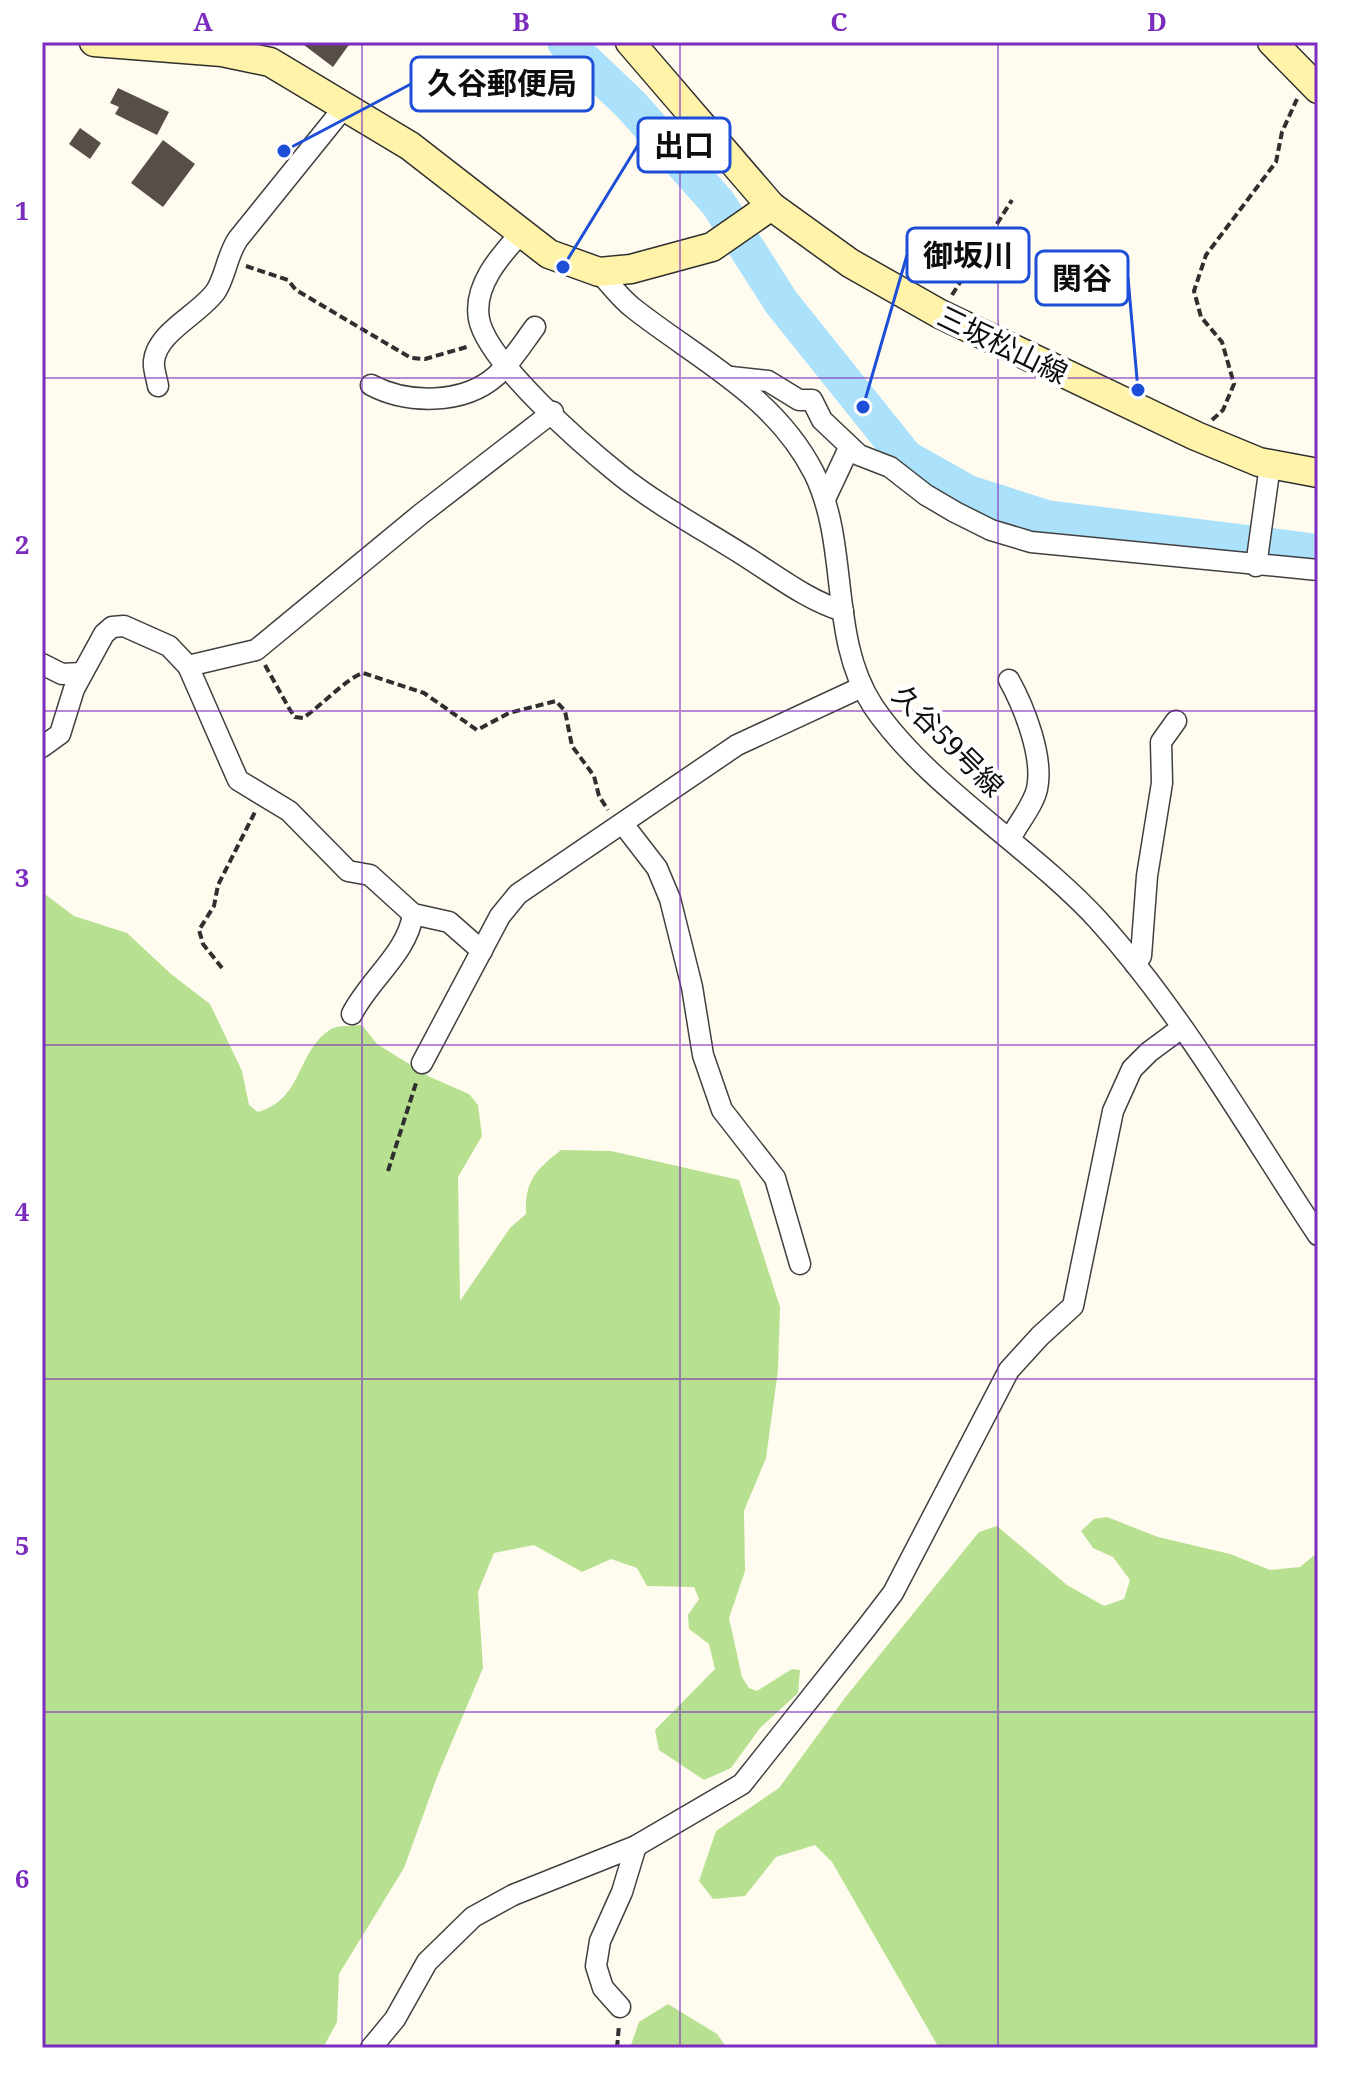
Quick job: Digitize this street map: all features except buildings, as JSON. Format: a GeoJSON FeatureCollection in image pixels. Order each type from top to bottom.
{"type":"FeatureCollection","features":[{"type":"Feature","properties":{"kind":"main road"},"geometry":{"type":"LineString","coordinates":[[94,42],[222,52],[270,62],[410,146],[549,254],[599,272],[631,269],[712,247],[766,210]]}},
{"type":"Feature","properties":{"kind":"main road","name":"三坂松山線"},"geometry":{"type":"LineString","coordinates":[[630,42],[766,210],[850,263],[940,314],[1196,436],[1270,465],[1318,473]]}},
{"type":"Feature","properties":{"kind":"main road"},"geometry":{"type":"LineString","coordinates":[[1272,42],[1316,82]]}},
{"type":"Feature","properties":{"kind":"street"},"geometry":{"type":"LineString","coordinates":[[158,386],[154,361],[169,335],[214,293],[226,274],[238,239],[346,105]]}},
{"type":"Feature","properties":{"kind":"street"},"geometry":{"type":"LineString","coordinates":[[520,234],[494,263],[484,285],[479,320],[505,367],[621,476],[796,588],[826,606],[843,611]]}},
{"type":"Feature","properties":{"kind":"street","name":"久谷59号線"},"geometry":{"type":"LineString","coordinates":[[599,272],[630,306],[731,377],[769,409],[794,438],[825,499],[836,547],[843,611],[862,687],[895,733],[1096,918],[1135,964],[1318,1235]]}},
{"type":"Feature","properties":{"kind":"street"},"geometry":{"type":"LineString","coordinates":[[371,385],[408,399],[432,399],[487,383],[505,367],[535,327]]}},
{"type":"Feature","properties":{"kind":"street"},"geometry":{"type":"LineString","coordinates":[[731,377],[768,381],[799,400],[812,400],[822,420],[849,448],[890,467],[926,495],[991,530],[1031,542],[1318,570]]}},
{"type":"Feature","properties":{"kind":"street"},"geometry":{"type":"LineString","coordinates":[[188,666],[256,650],[421,514],[553,412]]}},
{"type":"Feature","properties":{"kind":"street"},"geometry":{"type":"LineString","coordinates":[[825,499],[849,448]]}},
{"type":"Feature","properties":{"kind":"street"},"geometry":{"type":"LineString","coordinates":[[1256,564],[1270,465]]}},
{"type":"Feature","properties":{"kind":"street"},"geometry":{"type":"LineString","coordinates":[[42,747],[60,734],[82,673],[104,634],[112,627],[124,626],[169,646],[188,666],[238,780],[289,811],[348,871],[370,875],[413,914],[449,922],[482,951]]}},
{"type":"Feature","properties":{"kind":"street"},"geometry":{"type":"LineString","coordinates":[[42,664],[62,674],[82,673]]}},
{"type":"Feature","properties":{"kind":"street"},"geometry":{"type":"LineString","coordinates":[[1009,680],[1018,697],[1038,776],[1037,790],[1010,839]]}},
{"type":"Feature","properties":{"kind":"street"},"geometry":{"type":"LineString","coordinates":[[422,1063],[500,916],[518,894],[737,745],[862,687]]}},
{"type":"Feature","properties":{"kind":"street"},"geometry":{"type":"LineString","coordinates":[[1135,964],[1141,956],[1147,876],[1162,783],[1161,742],[1176,721]]}},
{"type":"Feature","properties":{"kind":"street"},"geometry":{"type":"LineString","coordinates":[[623,824],[657,868],[670,899],[713,1088],[722,1110],[775,1178],[800,1264]]}},
{"type":"Feature","properties":{"kind":"street"},"geometry":{"type":"LineString","coordinates":[[352,1014],[364,989],[403,942],[413,914]]}},
{"type":"Feature","properties":{"kind":"street"},"geometry":{"type":"LineString","coordinates":[[371,2048],[395,2019],[427,1962],[473,1917],[513,1895],[636,1846],[742,1784],[893,1593],[1009,1370],[1073,1306],[1113,1111],[1132,1069],[1180,1029]]}},
{"type":"Feature","properties":{"kind":"street"},"geometry":{"type":"LineString","coordinates":[[620,2007],[603,1988],[596,1966],[600,1941],[622,1892],[636,1846]]}},
{"type":"Feature","properties":{"kind":"path"},"geometry":{"type":"LineString","coordinates":[[1196,436],[1223,410],[1234,384],[1222,342],[1201,317],[1194,291],[1206,255],[1276,162],[1289,113],[1316,82]]}},
{"type":"Feature","properties":{"kind":"path"},"geometry":{"type":"LineString","coordinates":[[940,314],[1012,200]]}},
{"type":"Feature","properties":{"kind":"path"},"geometry":{"type":"LineString","coordinates":[[229,259],[288,280],[296,290],[411,358],[446,355],[488,339]]}},
{"type":"Feature","properties":{"kind":"path"},"geometry":{"type":"LineString","coordinates":[[256,650],[295,717],[303,718],[314,711],[353,676],[363,673],[424,693],[477,730],[509,713],[556,701],[565,711],[572,746],[594,776],[599,796],[623,824]]}},
{"type":"Feature","properties":{"kind":"path"},"geometry":{"type":"LineString","coordinates":[[222,968],[203,944],[199,930],[214,906],[218,885],[262,796]]}},
{"type":"Feature","properties":{"kind":"path"},"geometry":{"type":"LineString","coordinates":[[388,1171],[422,1063]]}},
{"type":"Feature","properties":{"kind":"green space"},"geometry":{"type":"Polygon","coordinates":[[[42,892],[74,916],[127,933],[171,974],[210,1004],[242,1071],[249,1105],[258,1112],[284,1097],[320,1038],[331,1029],[346,1026],[362,1025],[377,1044],[430,1077],[469,1094],[478,1105],[482,1136],[458,1177],[460,1301],[510,1228],[526,1214],[527,1193],[533,1177],[561,1150],[611,1151],[739,1180],[780,1307],[778,1370],[766,1458],[744,1511],[745,1571],[729,1618],[742,1677],[749,1688],[757,1691],[792,1669],[800,1670],[798,1693],[760,1728],[731,1768],[704,1780],[659,1750],[655,1730],[715,1669],[709,1644],[689,1629],[688,1615],[699,1599],[694,1587],[647,1586],[637,1568],[611,1559],[582,1572],[534,1545],[494,1553],[478,1592],[483,1668],[437,1777],[404,1868],[339,1974],[337,2022],[323,2048],[42,2048],[42,892]]]}},
{"type":"Feature","properties":{"kind":"green space"},"geometry":{"type":"Polygon","coordinates":[[[1107,1517],[1158,1537],[1230,1554],[1270,1570],[1300,1567],[1318,1552],[1318,2048],[939,2048],[832,1862],[815,1845],[776,1857],[745,1896],[713,1899],[699,1881],[716,1831],[779,1788],[844,1699],[979,1532],[997,1526],[1067,1585],[1104,1606],[1124,1599],[1130,1580],[1113,1557],[1093,1548],[1081,1531],[1094,1519],[1107,1517]]]}},
{"type":"Feature","properties":{"kind":"green space"},"geometry":{"type":"Polygon","coordinates":[[[668,2004],[717,2034],[727,2048],[630,2048],[639,2022],[668,2004]]]}},
{"type":"Feature","properties":{"kind":"waterway"},"geometry":{"type":"LineString","coordinates":[[565,42],[631,105],[718,203],[781,302],[906,458],[968,493],[1046,518],[1318,552]]}},
{"type":"Feature","properties":{"kind":"place","name":"久谷郵便局"},"geometry":{"type":"Point","coordinates":[284,151]}},
{"type":"Feature","properties":{"kind":"place","name":"出口"},"geometry":{"type":"Point","coordinates":[563,267]}},
{"type":"Feature","properties":{"kind":"place","name":"関谷"},"geometry":{"type":"Point","coordinates":[1138,390]}},
{"type":"Feature","properties":{"kind":"place","name":"御坂川"},"geometry":{"type":"Point","coordinates":[863,407]}}]}
